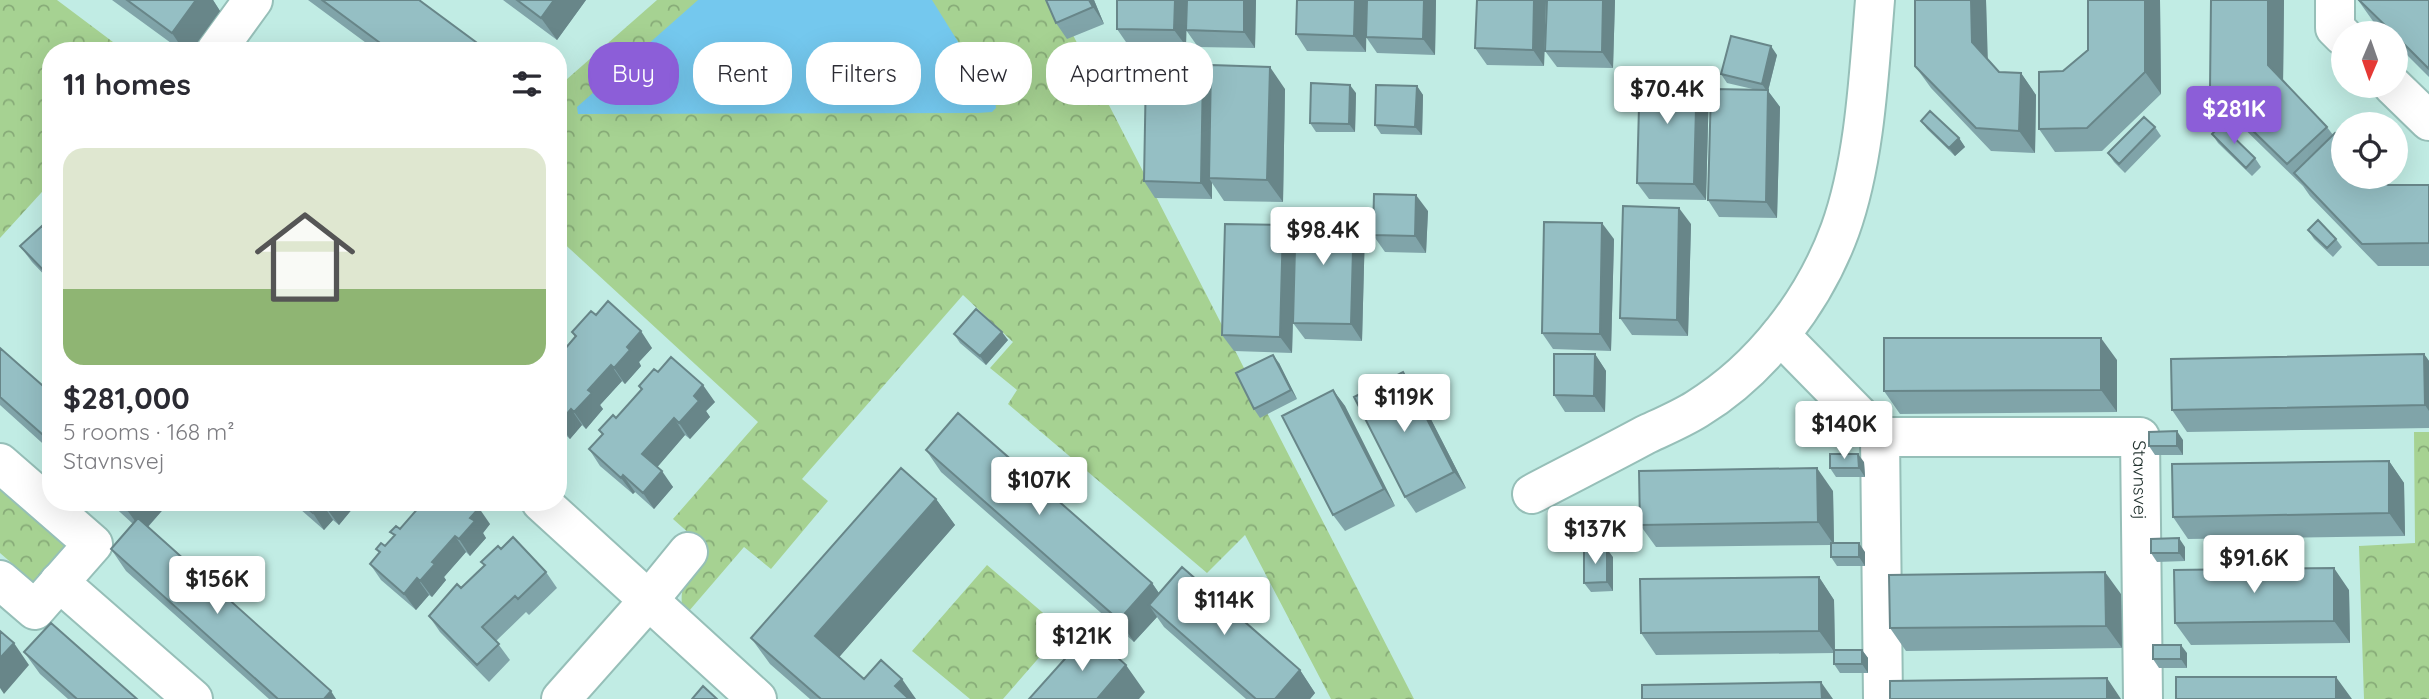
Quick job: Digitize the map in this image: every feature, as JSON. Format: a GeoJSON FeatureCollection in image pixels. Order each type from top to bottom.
{"type":"FeatureCollection","features":[{"type":"Feature","properties":{"kind":"street"},"geometry":{"type":"LineString","coordinates":[[227,42],[253,0]]}},
{"type":"Feature","properties":{"kind":"street"},"geometry":{"type":"LineString","coordinates":[[1532,494],[1698,409],[1742,375],[1780,335],[1815,285],[1840,230],[1856,172],[1875,0]]}},
{"type":"Feature","properties":{"kind":"street"},"geometry":{"type":"LineString","coordinates":[[2335,0],[2335,21]]}},
{"type":"Feature","properties":{"kind":"street"},"geometry":{"type":"LineString","coordinates":[[2405,98],[2429,121]]}},
{"type":"Feature","properties":{"kind":"street"},"geometry":{"type":"LineString","coordinates":[[1780,335],[1880,437],[1883,699]]}},
{"type":"Feature","properties":{"kind":"street","name":"Stavnsvej"},"geometry":{"type":"LineString","coordinates":[[1880,437],[2140,438],[2143,699]]}},
{"type":"Feature","properties":{"kind":"street"},"geometry":{"type":"LineString","coordinates":[[0,463],[42,500]]}},
{"type":"Feature","properties":{"kind":"street"},"geometry":{"type":"LineString","coordinates":[[0,580],[35,610],[93,544],[55,511]]}},
{"type":"Feature","properties":{"kind":"street"},"geometry":{"type":"LineString","coordinates":[[551,511],[757,699]]}},
{"type":"Feature","properties":{"kind":"street"},"geometry":{"type":"LineString","coordinates":[[561,699],[688,552]]}},
{"type":"Feature","properties":{"kind":"street"},"geometry":{"type":"LineString","coordinates":[[59,582],[193,699]]}},
{"type":"Feature","properties":{"kind":"green space"},"geometry":{"type":"Polygon","coordinates":[[[0,0],[57,0],[113,42],[42,42],[42,192],[0,238],[0,0]]]}},
{"type":"Feature","properties":{"kind":"green space"},"geometry":{"type":"Polygon","coordinates":[[[657,0],[1055,0],[1077,42],[1046,42],[1046,105],[1109,105],[1414,699],[1331,699],[1245,535],[1207,573],[1008,404],[1017,390],[990,368],[1013,342],[963,295],[802,479],[828,501],[771,569],[744,547],[689,611],[682,605],[683,589],[694,569],[709,551],[673,519],[758,422],[567,246],[567,79],[588,61],[588,105],[679,105],[679,42],[609,42],[657,0]]]}},
{"type":"Feature","properties":{"kind":"green space"},"geometry":{"type":"Polygon","coordinates":[[[2414,432],[2429,432],[2429,699],[2364,699],[2359,546],[2415,543],[2414,432]]]}},
{"type":"Feature","properties":{"kind":"green space"},"geometry":{"type":"Polygon","coordinates":[[[0,481],[73,545],[37,585],[0,553],[0,481]]]}},
{"type":"Feature","properties":{"kind":"green space"},"geometry":{"type":"Polygon","coordinates":[[[987,565],[1063,630],[1003,699],[970,699],[912,651],[987,565]]]}},
{"type":"Feature","properties":{"kind":"water"},"geometry":{"type":"Polygon","coordinates":[[[698,0],[932,0],[958,42],[935,42],[935,105],[996,105],[996,108],[992,112],[978,113],[578,114],[577,107],[588,97],[588,105],[679,105],[679,42],[651,42],[698,0]]]}},
{"type":"Feature","properties":{"kind":"building"},"geometry":{"type":"Polygon","coordinates":[[[127,0],[196,0],[172,33],[127,0]]]}},
{"type":"Feature","properties":{"kind":"building"},"geometry":{"type":"Polygon","coordinates":[[[322,0],[419,0],[476,42],[379,42],[322,0]]]}},
{"type":"Feature","properties":{"kind":"building"},"geometry":{"type":"Polygon","coordinates":[[[517,0],[554,0],[541,18],[517,0]]]}},
{"type":"Feature","properties":{"kind":"building"},"geometry":{"type":"Polygon","coordinates":[[[1046,0],[1089,0],[1093,7],[1056,23],[1046,0]]]}},
{"type":"Feature","properties":{"kind":"building"},"geometry":{"type":"Polygon","coordinates":[[[1117,0],[1175,0],[1174,30],[1117,29],[1117,0]]]}},
{"type":"Feature","properties":{"kind":"building"},"geometry":{"type":"Polygon","coordinates":[[[1187,0],[1244,0],[1244,32],[1186,30],[1187,0]]]}},
{"type":"Feature","properties":{"kind":"building"},"geometry":{"type":"Polygon","coordinates":[[[1297,0],[1355,0],[1354,36],[1296,34],[1297,0]]]}},
{"type":"Feature","properties":{"kind":"building"},"geometry":{"type":"Polygon","coordinates":[[[1367,0],[1424,0],[1423,39],[1366,37],[1367,0]]]}},
{"type":"Feature","properties":{"kind":"building"},"geometry":{"type":"Polygon","coordinates":[[[1477,0],[1534,0],[1533,50],[1475,48],[1477,0]]]}},
{"type":"Feature","properties":{"kind":"building"},"geometry":{"type":"Polygon","coordinates":[[[1547,0],[1603,0],[1602,52],[1545,51],[1547,0]]]}},
{"type":"Feature","properties":{"kind":"building"},"geometry":{"type":"Polygon","coordinates":[[[1915,0],[1971,0],[1972,42],[1999,72],[2021,73],[2019,131],[1976,128],[1915,66],[1915,0]]]}},
{"type":"Feature","properties":{"kind":"building"},"geometry":{"type":"Polygon","coordinates":[[[2088,0],[2145,0],[2145,72],[2087,128],[2039,129],[2039,72],[2063,71],[2088,50],[2088,0]]]}},
{"type":"Feature","properties":{"kind":"building"},"geometry":{"type":"Polygon","coordinates":[[[2211,0],[2268,0],[2268,65],[2327,127],[2287,164],[2210,89],[2211,0]]]}},
{"type":"Feature","properties":{"kind":"building"},"geometry":{"type":"Polygon","coordinates":[[[2359,0],[2429,0],[2429,69],[2408,48],[2408,21],[2381,21],[2359,0]]]}},
{"type":"Feature","properties":{"kind":"building"},"geometry":{"type":"Polygon","coordinates":[[[1731,36],[1771,46],[1762,84],[1721,74],[1731,36]]]}},
{"type":"Feature","properties":{"kind":"building"},"geometry":{"type":"Polygon","coordinates":[[[1213,65],[1270,67],[1267,180],[1209,178],[1213,65]]]}},
{"type":"Feature","properties":{"kind":"building"},"geometry":{"type":"Polygon","coordinates":[[[1640,68],[1697,69],[1694,184],[1637,183],[1640,68]]]}},
{"type":"Feature","properties":{"kind":"building"},"geometry":{"type":"Polygon","coordinates":[[[1311,83],[1350,85],[1349,124],[1310,123],[1311,83]]]}},
{"type":"Feature","properties":{"kind":"building"},"geometry":{"type":"Polygon","coordinates":[[[1376,85],[1417,86],[1415,127],[1375,125],[1376,85]]]}},
{"type":"Feature","properties":{"kind":"building"},"geometry":{"type":"Polygon","coordinates":[[[1711,89],[1768,90],[1766,202],[1708,200],[1711,89]]]}},
{"type":"Feature","properties":{"kind":"building"},"geometry":{"type":"Polygon","coordinates":[[[1145,105],[1202,105],[1201,183],[1144,181],[1145,105]]]}},
{"type":"Feature","properties":{"kind":"building"},"geometry":{"type":"Polygon","coordinates":[[[1930,111],[1959,138],[1949,148],[1921,121],[1930,111]]]}},
{"type":"Feature","properties":{"kind":"building"},"geometry":{"type":"Polygon","coordinates":[[[2144,117],[2155,127],[2119,164],[2108,153],[2144,117]]]}},
{"type":"Feature","properties":{"kind":"building"},"geometry":{"type":"Polygon","coordinates":[[[2221,125],[2255,158],[2246,168],[2212,134],[2221,125]]]}},
{"type":"Feature","properties":{"kind":"building"},"geometry":{"type":"Polygon","coordinates":[[[2331,137],[2331,189],[2408,189],[2408,185],[2429,185],[2429,243],[2362,244],[2294,173],[2331,137]]]}},
{"type":"Feature","properties":{"kind":"building"},"geometry":{"type":"Polygon","coordinates":[[[1374,194],[1416,195],[1415,236],[1373,235],[1374,194]]]}},
{"type":"Feature","properties":{"kind":"building"},"geometry":{"type":"Polygon","coordinates":[[[1623,206],[1679,208],[1677,320],[1620,318],[1623,206]]]}},
{"type":"Feature","properties":{"kind":"building"},"geometry":{"type":"Polygon","coordinates":[[[1296,210],[1354,212],[1351,324],[1293,323],[1296,210]]]}},
{"type":"Feature","properties":{"kind":"building"},"geometry":{"type":"Polygon","coordinates":[[[2318,220],[2336,239],[2327,248],[2308,230],[2318,220]]]}},
{"type":"Feature","properties":{"kind":"building"},"geometry":{"type":"Polygon","coordinates":[[[1544,222],[1602,223],[1600,334],[1542,333],[1544,222]]]}},
{"type":"Feature","properties":{"kind":"building"},"geometry":{"type":"Polygon","coordinates":[[[1225,224],[1283,225],[1280,337],[1222,335],[1225,224]]]}},
{"type":"Feature","properties":{"kind":"building"},"geometry":{"type":"Polygon","coordinates":[[[42,226],[42,269],[20,246],[42,226]]]}},
{"type":"Feature","properties":{"kind":"building"},"geometry":{"type":"Polygon","coordinates":[[[608,301],[641,331],[627,347],[630,350],[614,368],[611,365],[588,390],[592,393],[574,412],[571,409],[567,414],[567,346],[576,336],[572,332],[591,311],[596,315],[608,301]]]}},
{"type":"Feature","properties":{"kind":"building"},"geometry":{"type":"Polygon","coordinates":[[[976,309],[1002,332],[980,356],[954,334],[976,309]]]}},
{"type":"Feature","properties":{"kind":"building"},"geometry":{"type":"Polygon","coordinates":[[[1884,338],[2101,338],[2101,390],[1884,391],[1884,338]]]}},
{"type":"Feature","properties":{"kind":"building"},"geometry":{"type":"Polygon","coordinates":[[[0,348],[42,385],[42,434],[0,397],[0,348]]]}},
{"type":"Feature","properties":{"kind":"building"},"geometry":{"type":"Polygon","coordinates":[[[1554,354],[1595,354],[1594,396],[1554,395],[1554,354]]]}},
{"type":"Feature","properties":{"kind":"building"},"geometry":{"type":"Polygon","coordinates":[[[2424,354],[2425,405],[2172,410],[2171,359],[2424,354]]]}},
{"type":"Feature","properties":{"kind":"building"},"geometry":{"type":"Polygon","coordinates":[[[1273,355],[1291,390],[1254,409],[1236,373],[1273,355]]]}},
{"type":"Feature","properties":{"kind":"building"},"geometry":{"type":"Polygon","coordinates":[[[671,357],[703,385],[694,396],[699,401],[679,423],[674,418],[642,454],[662,471],[643,493],[623,475],[621,478],[589,449],[603,434],[599,430],[613,415],[616,418],[642,389],[639,386],[654,369],[658,372],[671,357]]]}},
{"type":"Feature","properties":{"kind":"building"},"geometry":{"type":"Polygon","coordinates":[[[1403,372],[1454,472],[1405,497],[1354,397],[1403,372]]]}},
{"type":"Feature","properties":{"kind":"building"},"geometry":{"type":"Polygon","coordinates":[[[1333,390],[1384,489],[1333,515],[1282,416],[1333,390]]]}},
{"type":"Feature","properties":{"kind":"building"},"geometry":{"type":"Polygon","coordinates":[[[958,413],[1152,583],[1119,620],[926,450],[958,413]]]}},
{"type":"Feature","properties":{"kind":"building"},"geometry":{"type":"Polygon","coordinates":[[[2177,431],[2177,446],[2149,446],[2149,432],[2177,431]]]}},
{"type":"Feature","properties":{"kind":"building"},"geometry":{"type":"Polygon","coordinates":[[[1830,454],[1858,454],[1859,468],[1830,468],[1830,454]]]}},
{"type":"Feature","properties":{"kind":"building"},"geometry":{"type":"Polygon","coordinates":[[[2389,461],[2389,513],[2173,517],[2172,464],[2389,461]]]}},
{"type":"Feature","properties":{"kind":"building"},"geometry":{"type":"Polygon","coordinates":[[[901,468],[936,499],[815,636],[864,679],[881,660],[902,679],[895,686],[909,699],[821,699],[751,638],[901,468]]]}},
{"type":"Feature","properties":{"kind":"building"},"geometry":{"type":"Polygon","coordinates":[[[1817,468],[1818,522],[1640,525],[1639,471],[1817,468]]]}},
{"type":"Feature","properties":{"kind":"building"},"geometry":{"type":"Polygon","coordinates":[[[416,511],[476,511],[470,518],[475,521],[459,539],[455,536],[432,562],[435,564],[420,581],[417,578],[404,594],[370,564],[380,552],[376,549],[381,543],[385,546],[395,535],[390,532],[396,526],[400,529],[416,511]]]}},
{"type":"Feature","properties":{"kind":"building"},"geometry":{"type":"Polygon","coordinates":[[[138,518],[331,691],[324,699],[278,699],[111,549],[138,518]]]}},
{"type":"Feature","properties":{"kind":"building"},"geometry":{"type":"Polygon","coordinates":[[[513,537],[546,572],[518,599],[515,596],[482,627],[499,644],[477,665],[429,616],[457,584],[461,588],[485,565],[481,562],[498,546],[501,549],[513,537]]]}},
{"type":"Feature","properties":{"kind":"building"},"geometry":{"type":"Polygon","coordinates":[[[2179,538],[2179,553],[2151,553],[2151,539],[2179,538]]]}},
{"type":"Feature","properties":{"kind":"building"},"geometry":{"type":"Polygon","coordinates":[[[1831,543],[1859,543],[1859,557],[1831,557],[1831,543]]]}},
{"type":"Feature","properties":{"kind":"building"},"geometry":{"type":"Polygon","coordinates":[[[1584,548],[1607,549],[1607,582],[1584,583],[1584,548]]]}},
{"type":"Feature","properties":{"kind":"building"},"geometry":{"type":"Polygon","coordinates":[[[1182,567],[1300,670],[1275,699],[1256,699],[1149,605],[1182,567]]]}},
{"type":"Feature","properties":{"kind":"building"},"geometry":{"type":"Polygon","coordinates":[[[2334,568],[2334,621],[2175,623],[2174,570],[2334,568]]]}},
{"type":"Feature","properties":{"kind":"building"},"geometry":{"type":"Polygon","coordinates":[[[2105,572],[2106,626],[1890,628],[1889,575],[2105,572]]]}},
{"type":"Feature","properties":{"kind":"building"},"geometry":{"type":"Polygon","coordinates":[[[1819,577],[1819,631],[1641,633],[1640,579],[1819,577]]]}},
{"type":"Feature","properties":{"kind":"building"},"geometry":{"type":"Polygon","coordinates":[[[51,623],[137,699],[77,699],[24,652],[51,623]]]}},
{"type":"Feature","properties":{"kind":"building"},"geometry":{"type":"Polygon","coordinates":[[[0,631],[14,643],[0,658],[0,631]]]}},
{"type":"Feature","properties":{"kind":"building"},"geometry":{"type":"Polygon","coordinates":[[[1089,632],[1126,665],[1097,699],[1029,699],[1089,632]]]}},
{"type":"Feature","properties":{"kind":"building"},"geometry":{"type":"Polygon","coordinates":[[[2153,645],[2181,645],[2181,659],[2153,659],[2153,645]]]}},
{"type":"Feature","properties":{"kind":"building"},"geometry":{"type":"Polygon","coordinates":[[[1834,650],[1862,650],[1862,664],[1834,664],[1834,650]]]}},
{"type":"Feature","properties":{"kind":"building"},"geometry":{"type":"Polygon","coordinates":[[[2176,677],[2336,677],[2336,699],[2176,699],[2176,677]]]}},
{"type":"Feature","properties":{"kind":"building"},"geometry":{"type":"Polygon","coordinates":[[[2107,678],[2107,699],[1890,699],[1890,681],[2107,678]]]}},
{"type":"Feature","properties":{"kind":"building"},"geometry":{"type":"Polygon","coordinates":[[[1821,682],[1822,699],[1642,699],[1642,685],[1821,682]]]}},
{"type":"Feature","properties":{"kind":"building"},"geometry":{"type":"Polygon","coordinates":[[[703,686],[717,699],[692,699],[703,686]]]}}]}
